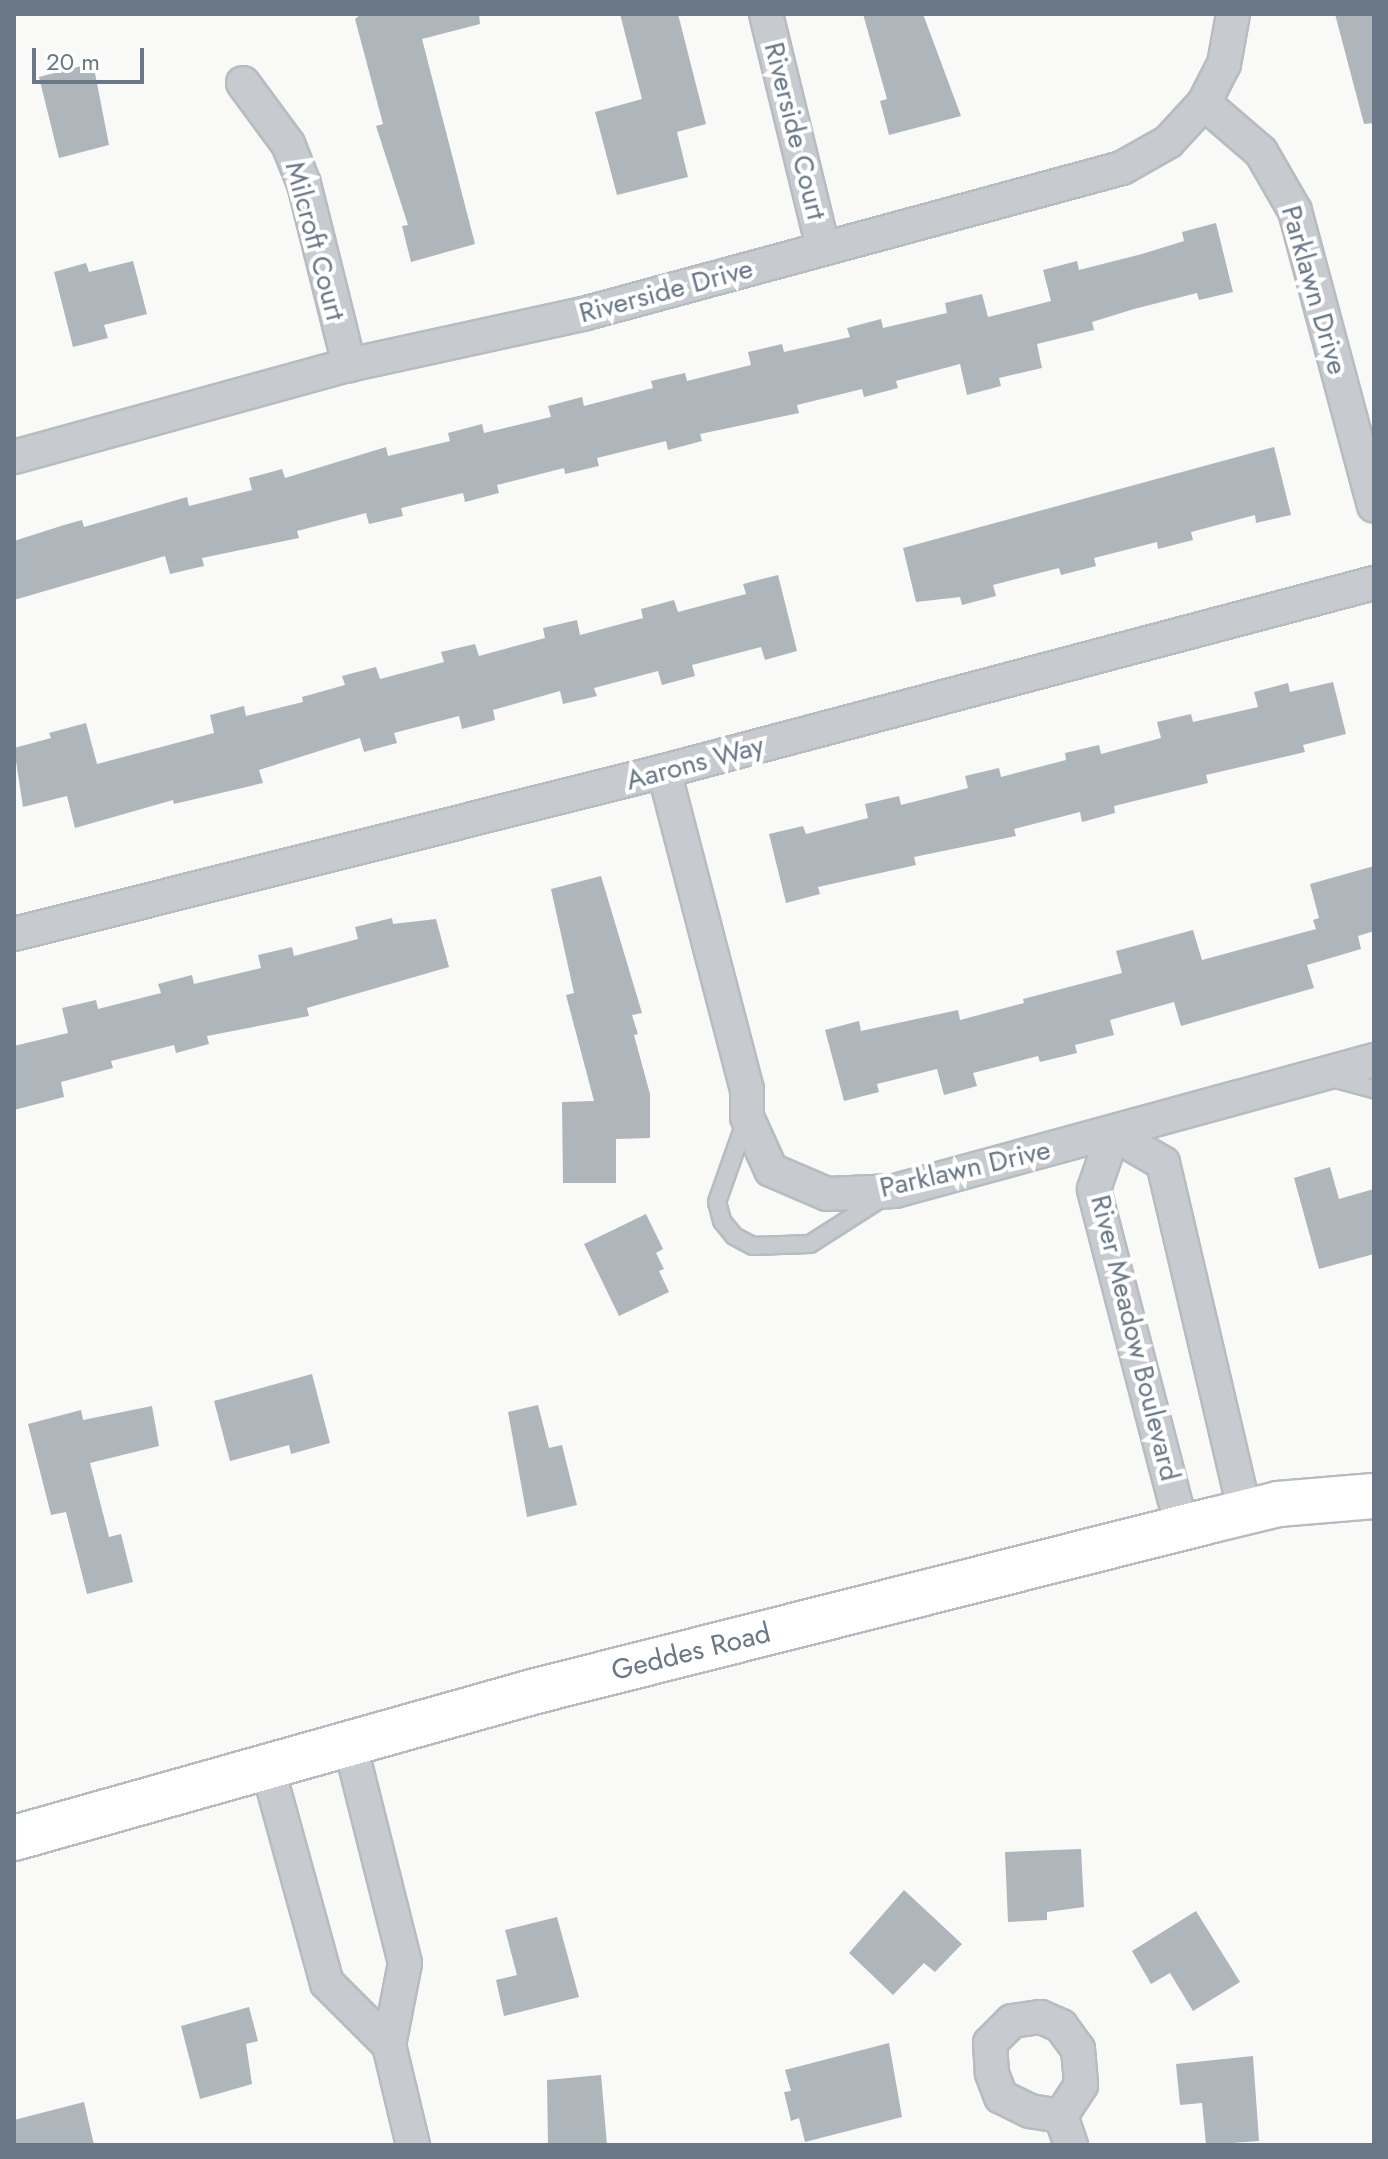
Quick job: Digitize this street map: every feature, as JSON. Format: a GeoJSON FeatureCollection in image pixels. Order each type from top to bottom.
{"type":"FeatureCollection","features":[{"type":"Feature","properties":{"kind":"main road","name":"Geddes Road"},"geometry":{"type":"LineString","coordinates":[[14,1838],[268,1769],[536,1691],[1245,1512],[1278,1504],[1374,1496]]}},
{"type":"Feature","properties":{"kind":"street","name":"Riverside Court"},"geometry":{"type":"LineString","coordinates":[[766,14],[823,248]]}},
{"type":"Feature","properties":{"kind":"street","name":"Riverside Drive"},"geometry":{"type":"LineString","coordinates":[[14,457],[349,365],[583,314],[1122,168],[1168,142],[1204,103],[1224,64],[1233,14]]}},
{"type":"Feature","properties":{"kind":"street","name":"Milcroft Court"},"geometry":{"type":"LineString","coordinates":[[243,83],[288,144],[304,184],[349,365]]}},
{"type":"Feature","properties":{"kind":"street","name":"Parklawn Drive"},"geometry":{"type":"LineString","coordinates":[[1204,103],[1261,152],[1295,211],[1374,506]]}},
{"type":"Feature","properties":{"kind":"street","name":"Aarons Way"},"geometry":{"type":"LineString","coordinates":[[14,934],[664,771],[1374,583]]}},
{"type":"Feature","properties":{"kind":"street","name":"Parklawn Drive"},"geometry":{"type":"LineString","coordinates":[[664,771],[747,1089],[747,1117],[771,1170],[827,1194],[895,1191],[1323,1078],[1374,1060]]}},
{"type":"Feature","properties":{"kind":"street"},"geometry":{"type":"LineString","coordinates":[[1113,1134],[1163,1163],[1245,1512]]}},
{"type":"Feature","properties":{"kind":"street","name":"River Meadow Boulevard"},"geometry":{"type":"LineString","coordinates":[[1113,1134],[1094,1189],[1182,1528]]}},
{"type":"Feature","properties":{"kind":"street"},"geometry":{"type":"LineString","coordinates":[[350,1744],[405,1963],[389,2045],[413,2145]]}},
{"type":"Feature","properties":{"kind":"street"},"geometry":{"type":"LineString","coordinates":[[268,1769],[327,1983],[389,2045]]}},
{"type":"Feature","properties":{"kind":"lane"},"geometry":{"type":"LineString","coordinates":[[1323,1078],[1374,1089]]}},
{"type":"Feature","properties":{"kind":"lane"},"geometry":{"type":"LineString","coordinates":[[747,1117],[717,1202],[722,1221],[753,1246],[810,1244],[895,1191]]}},
{"type":"Feature","properties":{"kind":"building"},"geometry":{"type":"Polygon","coordinates":[[[361,14],[479,14],[480,24],[422,39],[475,244],[411,262],[402,226],[408,225],[376,126],[383,124],[355,19],[361,14]]]}},
{"type":"Feature","properties":{"kind":"building"},"geometry":{"type":"Polygon","coordinates":[[[620,14],[678,14],[706,124],[677,132],[688,177],[617,195],[595,112],[642,99],[620,14]]]}},
{"type":"Feature","properties":{"kind":"building"},"geometry":{"type":"Polygon","coordinates":[[[863,14],[923,14],[961,116],[889,135],[880,101],[887,99],[863,14]]]}},
{"type":"Feature","properties":{"kind":"building"},"geometry":{"type":"Polygon","coordinates":[[[1335,14],[1374,14],[1374,123],[1364,124],[1335,14]]]}},
{"type":"Feature","properties":{"kind":"building"},"geometry":{"type":"Polygon","coordinates":[[[93,63],[109,145],[59,158],[39,77],[93,63]]]}},
{"type":"Feature","properties":{"kind":"building"},"geometry":{"type":"Polygon","coordinates":[[[1216,223],[1233,292],[1199,300],[1197,293],[1134,309],[1092,322],[1094,330],[1037,344],[1042,368],[999,378],[1001,386],[967,395],[960,364],[896,381],[898,388],[864,397],[862,389],[797,405],[799,413],[700,434],[702,441],[668,450],[666,441],[597,458],[599,466],[565,474],[564,468],[497,485],[499,493],[465,502],[463,493],[401,508],[403,516],[369,524],[366,513],[297,531],[299,538],[202,558],[204,566],[170,574],[165,556],[14,600],[14,541],[64,525],[82,520],[84,527],[187,497],[189,506],[252,490],[249,478],[282,469],[285,478],[386,447],[388,456],[450,441],[448,433],[482,424],[484,433],[551,417],[548,406],[582,397],[584,406],[653,388],[651,381],[685,373],[687,381],[751,365],[748,352],[782,344],[784,352],[850,337],[847,328],[881,319],[883,328],[947,313],[945,303],[982,294],[988,317],[1051,301],[1043,270],[1077,261],[1079,270],[1142,254],[1184,241],[1182,232],[1216,223]]]}},
{"type":"Feature","properties":{"kind":"building"},"geometry":{"type":"Polygon","coordinates":[[[133,261],[147,314],[104,325],[108,338],[73,347],[54,272],[86,263],[89,272],[133,261]]]}},
{"type":"Feature","properties":{"kind":"building"},"geometry":{"type":"Polygon","coordinates":[[[1274,447],[1291,515],[1256,523],[1255,515],[1191,532],[1193,540],[1158,549],[1157,542],[1094,558],[1096,566],[1061,575],[1059,568],[993,585],[996,596],[962,605],[960,597],[916,602],[903,548],[1274,447]]]}},
{"type":"Feature","properties":{"kind":"building"},"geometry":{"type":"Polygon","coordinates":[[[778,575],[797,651],[765,660],[761,647],[692,665],[695,676],[662,685],[658,671],[594,688],[597,696],[563,704],[560,691],[493,710],[495,720],[462,729],[459,716],[394,733],[397,743],[364,752],[360,738],[259,770],[263,783],[174,804],[173,800],[75,828],[67,796],[23,807],[14,748],[51,738],[49,733],[86,723],[97,764],[214,733],[210,715],[244,706],[246,716],[303,702],[302,697],[345,685],[342,676],[376,667],[380,679],[444,662],[441,652],[475,644],[479,656],[545,638],[543,628],[577,620],[580,635],[643,618],[641,609],[674,600],[678,612],[746,594],[743,584],[778,575]]]}},
{"type":"Feature","properties":{"kind":"building"},"geometry":{"type":"Polygon","coordinates":[[[1333,682],[1346,734],[1303,745],[1305,752],[1206,775],[1208,783],[1114,806],[1115,813],[1082,822],[1080,812],[1014,829],[1016,836],[914,857],[916,865],[818,887],[820,894],[786,903],[769,834],[803,826],[806,834],[868,818],[865,804],[899,796],[901,805],[968,788],[965,776],[999,768],[1001,777],[1066,760],[1065,753],[1099,745],[1101,754],[1161,738],[1157,722],[1191,714],[1193,722],[1258,707],[1254,692],[1288,683],[1290,692],[1333,682]]]}},
{"type":"Feature","properties":{"kind":"building"},"geometry":{"type":"Polygon","coordinates":[[[1374,866],[1374,931],[1358,936],[1361,949],[1307,965],[1314,988],[1181,1026],[1174,1002],[1110,1020],[1114,1035],[1075,1045],[1077,1053],[1040,1062],[1038,1056],[973,1073],[977,1086],[944,1095],[937,1069],[877,1084],[879,1092],[844,1101],[825,1030],[859,1021],[861,1031],[958,1010],[960,1020],[1024,1003],[1023,999],[1122,973],[1116,951],[1193,930],[1202,960],[1316,929],[1313,920],[1319,918],[1310,884],[1374,866]]]}},
{"type":"Feature","properties":{"kind":"building"},"geometry":{"type":"Polygon","coordinates":[[[601,876],[642,1013],[632,1015],[638,1034],[634,1035],[650,1094],[650,1138],[616,1139],[616,1183],[563,1183],[562,1102],[594,1101],[566,995],[574,993],[551,889],[601,876]]]}},
{"type":"Feature","properties":{"kind":"building"},"geometry":{"type":"Polygon","coordinates":[[[392,918],[393,924],[436,919],[449,967],[307,1008],[309,1016],[207,1036],[209,1044],[176,1053],[174,1045],[111,1061],[113,1068],[61,1082],[64,1097],[14,1110],[14,1046],[68,1033],[62,1008],[96,1000],[98,1009],[161,993],[158,984],[192,975],[194,984],[261,968],[258,955],[292,947],[294,956],[358,939],[355,927],[392,918]]]}},
{"type":"Feature","properties":{"kind":"building"},"geometry":{"type":"Polygon","coordinates":[[[1330,1167],[1339,1199],[1374,1189],[1374,1254],[1319,1269],[1294,1178],[1330,1167]]]}},
{"type":"Feature","properties":{"kind":"building"},"geometry":{"type":"Polygon","coordinates":[[[646,1214],[663,1249],[656,1253],[664,1269],[659,1271],[669,1292],[619,1316],[584,1244],[646,1214]]]}},
{"type":"Feature","properties":{"kind":"building"},"geometry":{"type":"Polygon","coordinates":[[[312,1374],[330,1443],[291,1454],[289,1445],[230,1461],[214,1401],[312,1374]]]}},
{"type":"Feature","properties":{"kind":"building"},"geometry":{"type":"Polygon","coordinates":[[[538,1405],[549,1448],[562,1445],[577,1505],[527,1517],[508,1412],[538,1405]]]}},
{"type":"Feature","properties":{"kind":"building"},"geometry":{"type":"Polygon","coordinates":[[[152,1406],[159,1446],[90,1463],[109,1537],[121,1534],[133,1582],[87,1594],[66,1512],[51,1515],[28,1424],[81,1410],[83,1420],[152,1406]]]}},
{"type":"Feature","properties":{"kind":"building"},"geometry":{"type":"Polygon","coordinates":[[[1081,1849],[1084,1907],[1047,1912],[1047,1920],[1008,1922],[1005,1852],[1081,1849]]]}},
{"type":"Feature","properties":{"kind":"building"},"geometry":{"type":"Polygon","coordinates":[[[904,1890],[962,1944],[935,1972],[924,1963],[893,1995],[849,1953],[904,1890]]]}},
{"type":"Feature","properties":{"kind":"building"},"geometry":{"type":"Polygon","coordinates":[[[1196,1911],[1240,1982],[1193,2011],[1170,1973],[1151,1984],[1132,1951],[1196,1911]]]}},
{"type":"Feature","properties":{"kind":"building"},"geometry":{"type":"Polygon","coordinates":[[[557,1917],[579,1997],[504,2016],[496,1980],[517,1975],[505,1930],[557,1917]]]}},
{"type":"Feature","properties":{"kind":"building"},"geometry":{"type":"Polygon","coordinates":[[[249,2007],[258,2041],[246,2044],[252,2084],[200,2099],[181,2026],[249,2007]]]}},
{"type":"Feature","properties":{"kind":"building"},"geometry":{"type":"Polygon","coordinates":[[[889,2043],[902,2117],[805,2142],[799,2118],[791,2121],[784,2092],[791,2091],[785,2070],[889,2043]]]}},
{"type":"Feature","properties":{"kind":"building"},"geometry":{"type":"Polygon","coordinates":[[[1253,2056],[1259,2141],[1206,2145],[1202,2103],[1180,2105],[1176,2064],[1253,2056]]]}},
{"type":"Feature","properties":{"kind":"building"},"geometry":{"type":"Polygon","coordinates":[[[601,2075],[607,2145],[548,2145],[547,2080],[601,2075]]]}},
{"type":"Feature","properties":{"kind":"building"},"geometry":{"type":"Polygon","coordinates":[[[84,2102],[94,2145],[14,2145],[14,2120],[84,2102]]]}}]}
